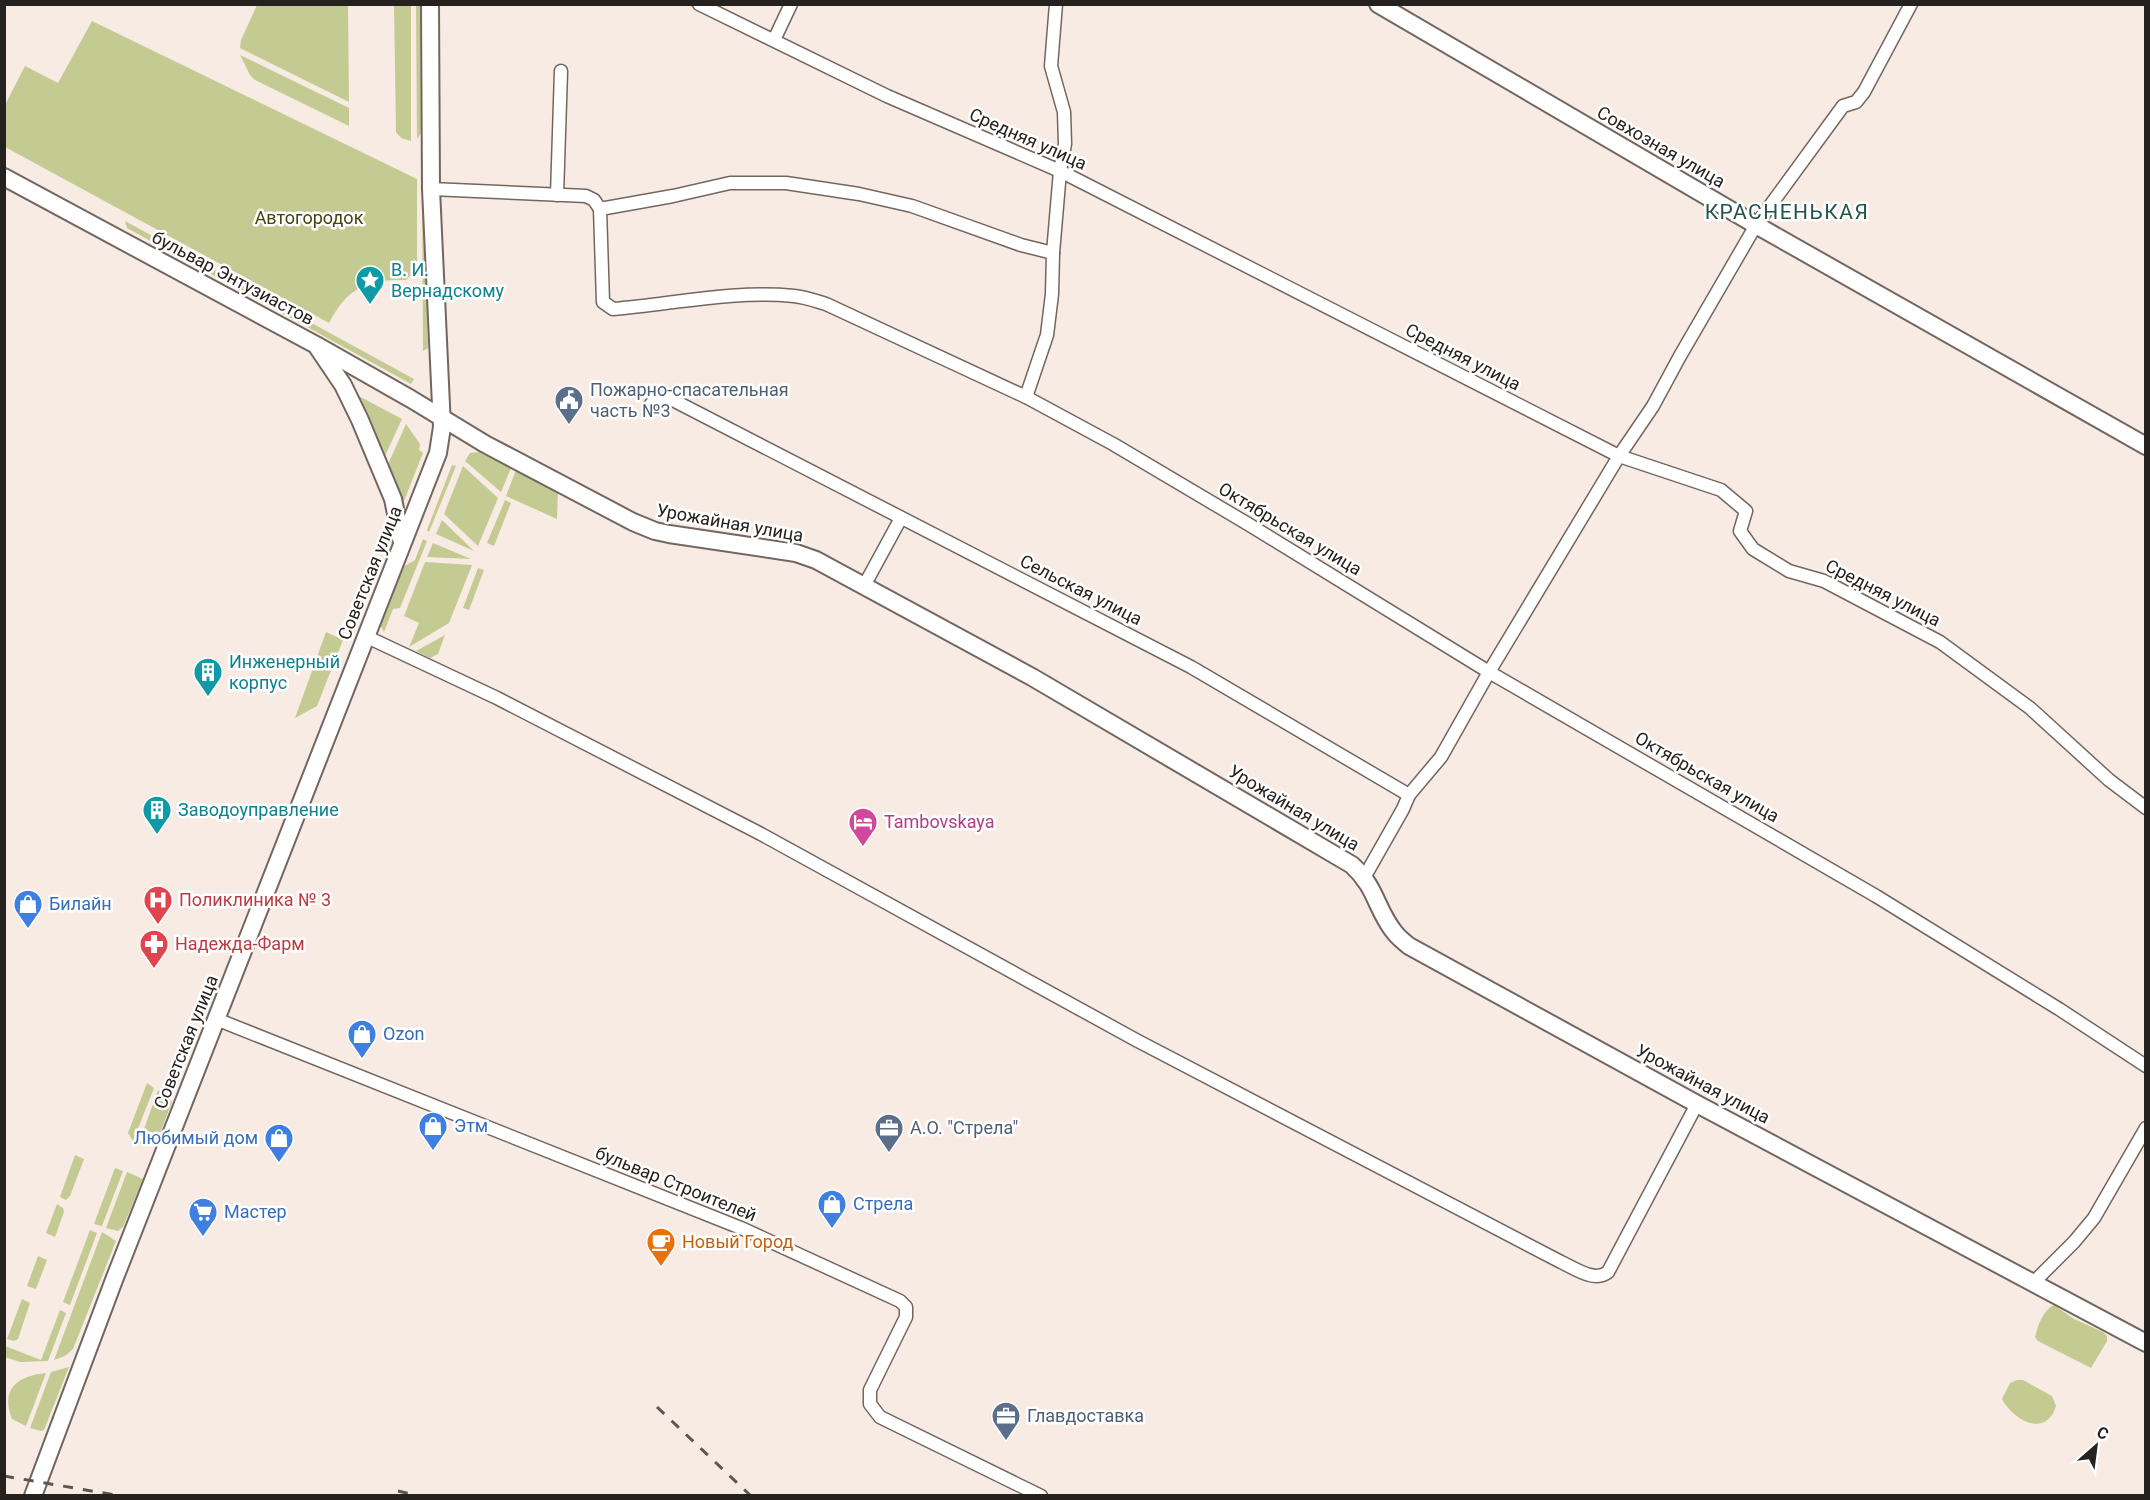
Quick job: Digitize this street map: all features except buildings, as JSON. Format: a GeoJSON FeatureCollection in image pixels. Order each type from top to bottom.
{"type":"FeatureCollection","features":[{"type":"Feature","properties":{"kind":"street","name":"Советская улица"},"geometry":{"type":"LineString","coordinates":[[33,1496],[59,1422],[438,453],[441,417],[431,189],[430,4]]}},
{"type":"Feature","properties":{"kind":"street","name":"Средняя улица"},"geometry":{"type":"LineString","coordinates":[[699,4],[887,96],[1060,171],[1618,456],[1721,490],[1746,512],[1740,531],[1753,549],[1789,571],[1824,581],[1940,642],[2030,708],[2109,780],[2145,808]]}},
{"type":"Feature","properties":{"kind":"street"},"geometry":{"type":"LineString","coordinates":[[774,40],[791,4]]}},
{"type":"Feature","properties":{"kind":"street"},"geometry":{"type":"LineString","coordinates":[[1026,397],[1047,335],[1060,171],[1065,144],[1064,112],[1050,66],[1056,4]]}},
{"type":"Feature","properties":{"kind":"street","name":"Совхозная улица"},"geometry":{"type":"LineString","coordinates":[[1378,4],[1756,225],[2145,446]]}},
{"type":"Feature","properties":{"kind":"street"},"geometry":{"type":"LineString","coordinates":[[1365,876],[1409,795],[1441,757],[1618,456],[1653,406],[1756,225],[1842,106],[1856,102],[1864,92],[1911,4]]}},
{"type":"Feature","properties":{"kind":"street"},"geometry":{"type":"LineString","coordinates":[[557,195],[561,71]]}},
{"type":"Feature","properties":{"kind":"street","name":"бульвар Энтузиастов"},"geometry":{"type":"LineString","coordinates":[[4,177],[316,345],[441,417]]}},
{"type":"Feature","properties":{"kind":"street"},"geometry":{"type":"LineString","coordinates":[[431,189],[586,196],[594,200],[600,209],[730,183],[786,183],[859,194],[912,206],[1021,245],[1053,253]]}},
{"type":"Feature","properties":{"kind":"street","name":"Октябрьская улица"},"geometry":{"type":"LineString","coordinates":[[600,209],[603,302],[613,309],[768,294],[797,297],[826,304],[1026,397],[1113,444],[1489,672],[1876,897],[2059,1009],[2145,1066]]}},
{"type":"Feature","properties":{"kind":"street"},"geometry":{"type":"LineString","coordinates":[[316,345],[339,378],[360,420],[393,499],[402,544]]}},
{"type":"Feature","properties":{"kind":"street","name":"Сельская улица"},"geometry":{"type":"LineString","coordinates":[[649,407],[654,400],[661,397],[669,398],[1191,667],[1409,795]]}},
{"type":"Feature","properties":{"kind":"street","name":"Урожайная улица"},"geometry":{"type":"LineString","coordinates":[[441,417],[485,444],[633,522],[655,531],[796,553],[816,560],[1042,682],[1353,865],[1365,876],[1384,918],[1395,934],[1409,946],[1697,1104],[2145,1343]]}},
{"type":"Feature","properties":{"kind":"street"},"geometry":{"type":"LineString","coordinates":[[864,586],[901,518]]}},
{"type":"Feature","properties":{"kind":"street"},"geometry":{"type":"LineString","coordinates":[[365,636],[497,698],[761,834],[1137,1040],[1560,1262],[1596,1277],[1608,1272],[1697,1104]]}},
{"type":"Feature","properties":{"kind":"street","name":"бульвар Строителей"},"geometry":{"type":"LineString","coordinates":[[216,1019],[741,1228],[900,1302],[906,1308],[906,1317],[870,1390],[870,1404],[880,1417],[1041,1496]]}},
{"type":"Feature","properties":{"kind":"street"},"geometry":{"type":"LineString","coordinates":[[2033,1283],[2074,1242],[2094,1218],[2145,1128]]}},
{"type":"Feature","properties":{"kind":"green space"},"geometry":{"type":"Polygon","coordinates":[[[257,5],[348,5],[349,102],[240,48],[241,40],[257,5]]]}},
{"type":"Feature","properties":{"kind":"green space"},"geometry":{"type":"Polygon","coordinates":[[[394,5],[411,5],[411,141],[401,138],[396,132],[394,5]]]}},
{"type":"Feature","properties":{"kind":"green space"},"geometry":{"type":"Polygon","coordinates":[[[416,5],[421,5],[422,131],[417,139],[416,5]]]}},
{"type":"Feature","properties":{"kind":"green space","name":"Автогородок"},"geometry":{"type":"Polygon","coordinates":[[[92,21],[417,179],[417,269],[406,280],[380,281],[360,288],[343,301],[329,323],[5,147],[5,105],[25,66],[58,83],[92,21]]]}},
{"type":"Feature","properties":{"kind":"green space"},"geometry":{"type":"Polygon","coordinates":[[[240,55],[349,108],[349,126],[255,80],[240,55]]]}},
{"type":"Feature","properties":{"kind":"green space"},"geometry":{"type":"Polygon","coordinates":[[[422,185],[426,191],[428,348],[423,351],[422,185]]]}},
{"type":"Feature","properties":{"kind":"green space"},"geometry":{"type":"Polygon","coordinates":[[[125,221],[414,379],[411,384],[127,228],[125,221]]]}},
{"type":"Feature","properties":{"kind":"green space"},"geometry":{"type":"Polygon","coordinates":[[[355,394],[402,419],[384,458],[355,394]]]}},
{"type":"Feature","properties":{"kind":"green space"},"geometry":{"type":"Polygon","coordinates":[[[406,424],[420,444],[419,450],[423,453],[402,506],[386,469],[406,424]]]}},
{"type":"Feature","properties":{"kind":"green space"},"geometry":{"type":"Polygon","coordinates":[[[478,452],[511,468],[501,492],[465,461],[470,453],[478,452]]]}},
{"type":"Feature","properties":{"kind":"green space"},"geometry":{"type":"Polygon","coordinates":[[[452,465],[456,466],[429,532],[427,530],[452,465]]]}},
{"type":"Feature","properties":{"kind":"green space"},"geometry":{"type":"Polygon","coordinates":[[[463,466],[498,498],[478,546],[444,514],[463,466]]]}},
{"type":"Feature","properties":{"kind":"green space"},"geometry":{"type":"Polygon","coordinates":[[[516,470],[558,490],[557,519],[506,496],[516,470]]]}},
{"type":"Feature","properties":{"kind":"green space"},"geometry":{"type":"Polygon","coordinates":[[[505,500],[511,503],[494,546],[487,543],[505,500]]]}},
{"type":"Feature","properties":{"kind":"green space"},"geometry":{"type":"Polygon","coordinates":[[[442,520],[474,551],[436,534],[442,520]]]}},
{"type":"Feature","properties":{"kind":"green space"},"geometry":{"type":"Polygon","coordinates":[[[423,539],[427,541],[400,608],[393,609],[384,632],[380,625],[403,567],[415,560],[423,539]]]}},
{"type":"Feature","properties":{"kind":"green space"},"geometry":{"type":"Polygon","coordinates":[[[433,543],[471,559],[427,557],[433,543]]]}},
{"type":"Feature","properties":{"kind":"green space"},"geometry":{"type":"Polygon","coordinates":[[[425,562],[472,565],[449,623],[409,647],[419,623],[404,616],[425,562]]]}},
{"type":"Feature","properties":{"kind":"green space"},"geometry":{"type":"Polygon","coordinates":[[[478,568],[484,570],[469,610],[463,608],[478,568]]]}},
{"type":"Feature","properties":{"kind":"green space"},"geometry":{"type":"Polygon","coordinates":[[[326,632],[343,640],[317,706],[295,718],[326,632]]]}},
{"type":"Feature","properties":{"kind":"green space"},"geometry":{"type":"Polygon","coordinates":[[[445,635],[438,654],[430,658],[416,651],[445,635]]]}},
{"type":"Feature","properties":{"kind":"green space"},"geometry":{"type":"Polygon","coordinates":[[[147,1083],[154,1088],[133,1141],[128,1133],[147,1083]]]}},
{"type":"Feature","properties":{"kind":"green space"},"geometry":{"type":"Polygon","coordinates":[[[158,1090],[172,1102],[157,1141],[151,1145],[139,1143],[158,1090]]]}},
{"type":"Feature","properties":{"kind":"green space"},"geometry":{"type":"Polygon","coordinates":[[[75,1155],[84,1159],[70,1196],[66,1200],[60,1197],[75,1155]]]}},
{"type":"Feature","properties":{"kind":"green space"},"geometry":{"type":"Polygon","coordinates":[[[115,1168],[123,1171],[102,1226],[94,1224],[115,1168]]]}},
{"type":"Feature","properties":{"kind":"green space"},"geometry":{"type":"Polygon","coordinates":[[[127,1172],[143,1179],[123,1227],[118,1231],[106,1228],[127,1172]]]}},
{"type":"Feature","properties":{"kind":"green space"},"geometry":{"type":"Polygon","coordinates":[[[57,1204],[63,1208],[64,1212],[55,1237],[46,1233],[57,1204]]]}},
{"type":"Feature","properties":{"kind":"green space"},"geometry":{"type":"Polygon","coordinates":[[[90,1230],[97,1233],[70,1305],[63,1302],[90,1230]]]}},
{"type":"Feature","properties":{"kind":"green space"},"geometry":{"type":"Polygon","coordinates":[[[102,1232],[116,1241],[73,1349],[65,1356],[54,1360],[102,1232]]]}},
{"type":"Feature","properties":{"kind":"green space"},"geometry":{"type":"Polygon","coordinates":[[[38,1256],[47,1260],[36,1289],[27,1286],[38,1256]]]}},
{"type":"Feature","properties":{"kind":"green space"},"geometry":{"type":"Polygon","coordinates":[[[22,1299],[30,1303],[18,1339],[14,1341],[7,1339],[22,1299]]]}},
{"type":"Feature","properties":{"kind":"green space"},"geometry":{"type":"Polygon","coordinates":[[[2054,1305],[2074,1319],[2107,1336],[2107,1341],[2091,1368],[2038,1341],[2035,1337],[2044,1314],[2054,1305]]]}},
{"type":"Feature","properties":{"kind":"green space"},"geometry":{"type":"Polygon","coordinates":[[[60,1310],[66,1313],[48,1361],[20,1362],[5,1357],[5,1346],[41,1360],[60,1310]]]}},
{"type":"Feature","properties":{"kind":"green space"},"geometry":{"type":"Polygon","coordinates":[[[69,1367],[44,1430],[30,1428],[51,1372],[69,1367]]]}},
{"type":"Feature","properties":{"kind":"green space"},"geometry":{"type":"Polygon","coordinates":[[[46,1373],[26,1426],[12,1419],[8,1399],[14,1386],[27,1377],[46,1373]]]}},
{"type":"Feature","properties":{"kind":"green space"},"geometry":{"type":"Polygon","coordinates":[[[2023,1380],[2052,1396],[2056,1406],[2045,1422],[2029,1423],[2007,1407],[2002,1399],[2010,1383],[2023,1380]]]}},
{"type":"Feature","properties":{"kind":"railway"},"geometry":{"type":"LineString","coordinates":[[657,1407],[751,1496]]}},
{"type":"Feature","properties":{"kind":"railway"},"geometry":{"type":"LineString","coordinates":[[4,1476],[121,1496]]}},
{"type":"Feature","properties":{"kind":"railway"},"geometry":{"type":"LineString","coordinates":[[398,1491],[420,1496]]}},
{"type":"Feature","properties":{"kind":"place","name":"В. И. Вернадскому"},"geometry":{"type":"Point","coordinates":[370,306]}},
{"type":"Feature","properties":{"kind":"place","name":"Пожарно-спасательная часть №3"},"geometry":{"type":"Point","coordinates":[569,426]}},
{"type":"Feature","properties":{"kind":"place","name":"Инженерный корпус"},"geometry":{"type":"Point","coordinates":[208,698]}},
{"type":"Feature","properties":{"kind":"place","name":"Заводоуправление"},"geometry":{"type":"Point","coordinates":[157,836]}},
{"type":"Feature","properties":{"kind":"place","name":"Tambovskaya"},"geometry":{"type":"Point","coordinates":[863,848]}},
{"type":"Feature","properties":{"kind":"place","name":"Поликлиника № 3"},"geometry":{"type":"Point","coordinates":[158,926]}},
{"type":"Feature","properties":{"kind":"place","name":"Билайн"},"geometry":{"type":"Point","coordinates":[28,930]}},
{"type":"Feature","properties":{"kind":"place","name":"Надежда-Фарм"},"geometry":{"type":"Point","coordinates":[154,970]}},
{"type":"Feature","properties":{"kind":"place","name":"Ozon"},"geometry":{"type":"Point","coordinates":[362,1060]}},
{"type":"Feature","properties":{"kind":"place","name":"Этм"},"geometry":{"type":"Point","coordinates":[433,1152]}},
{"type":"Feature","properties":{"kind":"place","name":"А.О. \"Стрела\""},"geometry":{"type":"Point","coordinates":[889,1154]}},
{"type":"Feature","properties":{"kind":"place","name":"Любимый дом"},"geometry":{"type":"Point","coordinates":[279,1164]}},
{"type":"Feature","properties":{"kind":"place","name":"Стрела"},"geometry":{"type":"Point","coordinates":[832,1230]}},
{"type":"Feature","properties":{"kind":"place","name":"Мастер"},"geometry":{"type":"Point","coordinates":[203,1238]}},
{"type":"Feature","properties":{"kind":"place","name":"Новый Город"},"geometry":{"type":"Point","coordinates":[661,1268]}},
{"type":"Feature","properties":{"kind":"place","name":"Главдоставка"},"geometry":{"type":"Point","coordinates":[1006,1442]}},
{"type":"Feature","properties":{"kind":"district","name":"КРАСНЕНЬКАЯ"},"geometry":{"type":"Point","coordinates":[1787,212]}}]}
